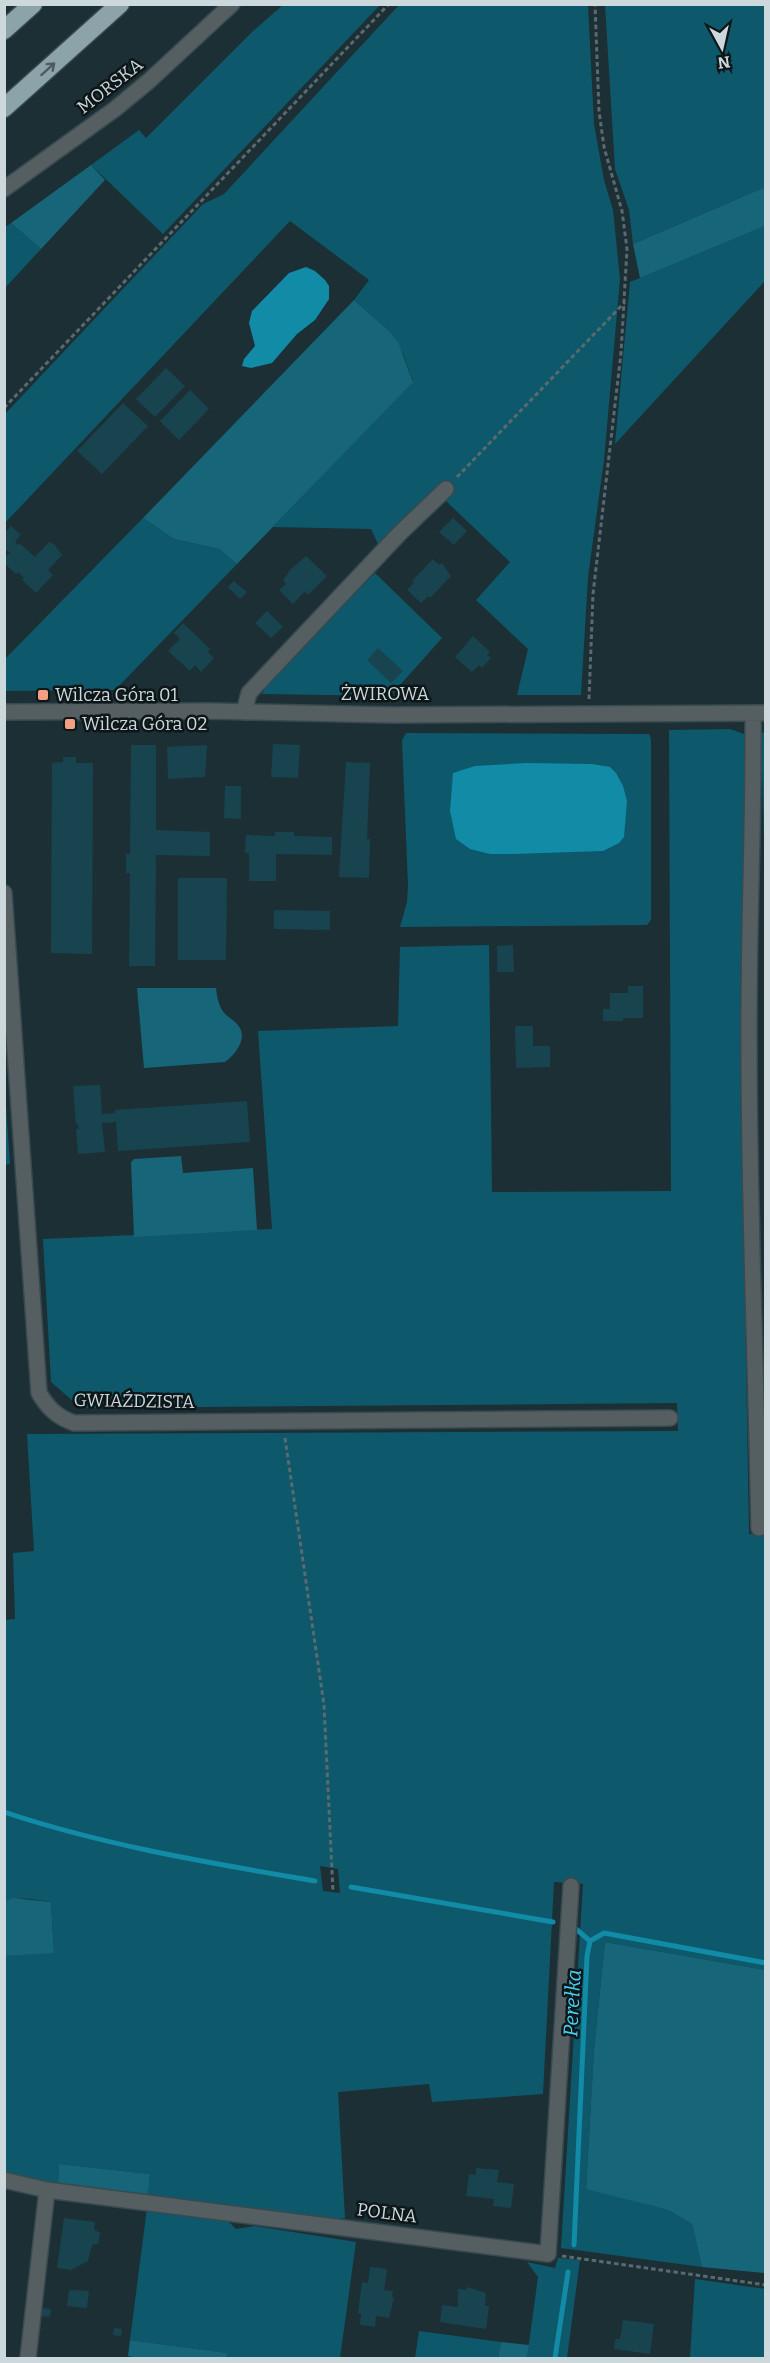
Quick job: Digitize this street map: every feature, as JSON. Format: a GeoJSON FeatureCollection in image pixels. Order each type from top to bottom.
{"type":"FeatureCollection","features":[{"type":"Feature","properties":{"kind":"highway"},"geometry":{"type":"LineString","coordinates":[[4,30],[33,4]]}},
{"type":"Feature","properties":{"kind":"highway"},"geometry":{"type":"LineString","coordinates":[[4,108],[120,4]]}},
{"type":"Feature","properties":{"kind":"street","name":"MORSKA"},"geometry":{"type":"LineString","coordinates":[[4,189],[132,94],[232,4]]}},
{"type":"Feature","properties":{"kind":"street"},"geometry":{"type":"LineString","coordinates":[[243,712],[249,693],[400,533],[446,489]]}},
{"type":"Feature","properties":{"kind":"street","name":"ŻWIROWA"},"geometry":{"type":"LineString","coordinates":[[4,712],[243,712],[393,715],[759,713]]}},
{"type":"Feature","properties":{"kind":"street"},"geometry":{"type":"LineString","coordinates":[[759,713],[750,861],[749,1048],[759,1528]]}},
{"type":"Feature","properties":{"kind":"street","name":"GWIAŹDZISTA"},"geometry":{"type":"LineString","coordinates":[[4,893],[39,1393],[48,1407],[61,1419],[74,1423],[670,1418]]}},
{"type":"Feature","properties":{"kind":"street"},"geometry":{"type":"LineString","coordinates":[[548,2254],[571,1886]]}},
{"type":"Feature","properties":{"kind":"street","name":"POLNA"},"geometry":{"type":"LineString","coordinates":[[4,2180],[47,2190],[548,2254]]}},
{"type":"Feature","properties":{"kind":"street"},"geometry":{"type":"LineString","coordinates":[[28,2358],[47,2190]]}},
{"type":"Feature","properties":{"kind":"path"},"geometry":{"type":"LineString","coordinates":[[4,408],[389,4]]}},
{"type":"Feature","properties":{"kind":"path"},"geometry":{"type":"LineString","coordinates":[[588,713],[593,594],[621,353],[627,249],[622,211],[604,147],[599,111],[595,4]]}},
{"type":"Feature","properties":{"kind":"path"},"geometry":{"type":"LineString","coordinates":[[446,489],[625,302]]}},
{"type":"Feature","properties":{"kind":"path"},"geometry":{"type":"LineString","coordinates":[[283,1421],[324,1705],[333,1892]]}},
{"type":"Feature","properties":{"kind":"path"},"geometry":{"type":"LineString","coordinates":[[548,2254],[765,2285]]}},
{"type":"Feature","properties":{"kind":"shaded area"},"geometry":{"type":"Polygon","coordinates":[[[283,5],[380,5],[163,234],[91,165],[139,130],[146,138],[253,31],[283,5]]]}},
{"type":"Feature","properties":{"kind":"shaded area"},"geometry":{"type":"Polygon","coordinates":[[[399,5],[588,5],[594,124],[604,180],[613,210],[620,279],[604,460],[588,577],[581,695],[517,695],[528,649],[476,600],[510,562],[447,502],[438,489],[379,546],[371,529],[273,527],[413,381],[403,354],[387,329],[354,300],[369,280],[290,221],[5,523],[4,415],[203,204],[224,194],[399,5]]]}},
{"type":"Feature","properties":{"kind":"shaded area"},"geometry":{"type":"Polygon","coordinates":[[[605,5],[765,5],[765,187],[633,244],[629,210],[615,169],[605,5]]]}},
{"type":"Feature","properties":{"kind":"shaded area"},"geometry":{"type":"Polygon","coordinates":[[[91,165],[105,180],[41,249],[11,223],[91,165]]]}},
{"type":"Feature","properties":{"kind":"shaded area"},"geometry":{"type":"Polygon","coordinates":[[[765,187],[765,226],[640,278],[633,244],[765,187]]]}},
{"type":"Feature","properties":{"kind":"shaded area"},"geometry":{"type":"Polygon","coordinates":[[[11,223],[41,249],[5,288],[5,227],[11,223]]]}},
{"type":"Feature","properties":{"kind":"shaded area"},"geometry":{"type":"Polygon","coordinates":[[[765,226],[765,281],[615,444],[630,282],[765,226]]]}},
{"type":"Feature","properties":{"kind":"shaded area"},"geometry":{"type":"Polygon","coordinates":[[[306,267],[325,280],[329,286],[329,299],[315,320],[297,334],[272,363],[251,368],[242,366],[244,359],[255,346],[249,323],[252,311],[289,273],[306,267]]]}},
{"type":"Feature","properties":{"kind":"shaded area"},"geometry":{"type":"Polygon","coordinates":[[[354,300],[387,329],[398,342],[413,382],[237,564],[219,549],[174,539],[143,518],[354,300]]]}},
{"type":"Feature","properties":{"kind":"shaded area"},"geometry":{"type":"Polygon","coordinates":[[[143,518],[174,539],[219,549],[237,564],[115,690],[5,691],[4,660],[143,518]]]}},
{"type":"Feature","properties":{"kind":"shaded area"},"geometry":{"type":"Polygon","coordinates":[[[375,573],[442,638],[392,694],[390,696],[262,694],[270,680],[375,573]]]}},
{"type":"Feature","properties":{"kind":"shaded area"},"geometry":{"type":"Polygon","coordinates":[[[730,729],[744,734],[746,743],[741,1066],[749,1534],[766,1535],[765,1970],[605,1942],[594,2049],[586,2188],[668,2210],[692,2224],[702,2267],[561,2248],[583,1884],[554,1882],[543,2094],[432,2102],[429,2084],[338,2092],[345,2218],[327,2219],[148,2196],[150,2174],[59,2164],[58,2183],[5,2176],[5,1956],[54,1952],[51,1902],[22,1899],[5,1901],[4,1620],[15,1619],[13,1553],[34,1551],[27,1434],[678,1431],[677,1403],[81,1408],[51,1382],[43,1239],[272,1229],[258,1031],[398,1026],[400,947],[489,945],[492,1192],[671,1191],[669,730],[730,729]],[[320,1866],[323,1891],[340,1893],[338,1869],[320,1866]]]}},
{"type":"Feature","properties":{"kind":"shaded area"},"geometry":{"type":"Polygon","coordinates":[[[766,732],[765,876],[761,733],[766,732]]]}},
{"type":"Feature","properties":{"kind":"shaded area"},"geometry":{"type":"Polygon","coordinates":[[[406,733],[649,734],[651,739],[651,920],[647,925],[400,927],[407,902],[408,885],[402,740],[406,733]]]}},
{"type":"Feature","properties":{"kind":"shaded area"},"geometry":{"type":"Polygon","coordinates":[[[526,763],[592,764],[610,767],[623,786],[627,801],[624,837],[619,843],[603,851],[513,854],[490,854],[470,849],[456,839],[450,811],[453,773],[475,766],[526,763]]]}},
{"type":"Feature","properties":{"kind":"shaded area"},"geometry":{"type":"Polygon","coordinates":[[[137,988],[216,988],[222,1010],[236,1023],[242,1033],[237,1050],[225,1062],[144,1068],[137,988]]]}},
{"type":"Feature","properties":{"kind":"shaded area"},"geometry":{"type":"Polygon","coordinates":[[[5,1092],[10,1164],[4,1165],[5,1092]]]}},
{"type":"Feature","properties":{"kind":"shaded area"},"geometry":{"type":"Polygon","coordinates":[[[181,1156],[183,1173],[253,1168],[257,1230],[134,1237],[131,1162],[134,1159],[181,1156]]]}},
{"type":"Feature","properties":{"kind":"shaded area"},"geometry":{"type":"Polygon","coordinates":[[[13,1898],[51,1902],[54,1953],[5,1956],[5,1901],[13,1898]]]}},
{"type":"Feature","properties":{"kind":"shaded area"},"geometry":{"type":"Polygon","coordinates":[[[605,1942],[765,1970],[765,2273],[702,2267],[692,2224],[668,2210],[586,2189],[594,2049],[605,1942]]]}},
{"type":"Feature","properties":{"kind":"shaded area"},"geometry":{"type":"Polygon","coordinates":[[[59,2164],[150,2174],[148,2196],[58,2183],[59,2164]]]}},
{"type":"Feature","properties":{"kind":"shaded area"},"geometry":{"type":"Polygon","coordinates":[[[147,2208],[226,2219],[236,2229],[255,2226],[356,2242],[340,2358],[226,2358],[226,2353],[130,2340],[147,2208]]]}},
{"type":"Feature","properties":{"kind":"shaded area"},"geometry":{"type":"Polygon","coordinates":[[[558,2258],[580,2260],[567,2358],[527,2358],[538,2277],[527,2262],[555,2268],[558,2258]]]}},
{"type":"Feature","properties":{"kind":"shaded area"},"geometry":{"type":"Polygon","coordinates":[[[695,2279],[765,2289],[765,2358],[690,2358],[695,2279]]]}},
{"type":"Feature","properties":{"kind":"shaded area"},"geometry":{"type":"Polygon","coordinates":[[[419,2331],[501,2342],[498,2358],[415,2358],[419,2331]]]}},
{"type":"Feature","properties":{"kind":"shaded area"},"geometry":{"type":"Polygon","coordinates":[[[130,2340],[227,2353],[226,2358],[137,2358],[128,2356],[130,2340]]]}},
{"type":"Feature","properties":{"kind":"shaded area"},"geometry":{"type":"Polygon","coordinates":[[[501,2342],[529,2345],[527,2358],[498,2358],[501,2342]]]}},
{"type":"Feature","properties":{"kind":"building"},"geometry":{"type":"Polygon","coordinates":[[[166,368],[185,386],[155,417],[136,399],[166,368]]]}},
{"type":"Feature","properties":{"kind":"building"},"geometry":{"type":"Polygon","coordinates":[[[190,390],[209,409],[179,440],[160,421],[190,390]]]}},
{"type":"Feature","properties":{"kind":"building"},"geometry":{"type":"Polygon","coordinates":[[[123,403],[148,426],[102,474],[77,451],[123,403]]]}},
{"type":"Feature","properties":{"kind":"building"},"geometry":{"type":"Polygon","coordinates":[[[453,518],[467,531],[454,545],[439,532],[453,518]]]}},
{"type":"Feature","properties":{"kind":"building"},"geometry":{"type":"Polygon","coordinates":[[[11,526],[21,535],[15,542],[35,557],[49,542],[54,544],[62,555],[48,570],[53,575],[36,593],[22,580],[24,578],[18,572],[16,574],[4,563],[4,558],[10,553],[7,550],[4,553],[4,533],[11,526]]]}},
{"type":"Feature","properties":{"kind":"building"},"geometry":{"type":"Polygon","coordinates":[[[306,556],[327,576],[308,595],[305,591],[293,604],[279,590],[286,584],[283,580],[291,569],[306,556]]]}},
{"type":"Feature","properties":{"kind":"building"},"geometry":{"type":"Polygon","coordinates":[[[433,559],[439,565],[442,563],[451,576],[430,598],[428,596],[421,603],[407,590],[414,582],[412,581],[433,559]]]}},
{"type":"Feature","properties":{"kind":"building"},"geometry":{"type":"Polygon","coordinates":[[[234,581],[247,592],[240,599],[228,587],[234,581]]]}},
{"type":"Feature","properties":{"kind":"building"},"geometry":{"type":"Polygon","coordinates":[[[267,611],[283,627],[271,638],[255,623],[267,611]]]}},
{"type":"Feature","properties":{"kind":"building"},"geometry":{"type":"Polygon","coordinates":[[[183,623],[210,649],[208,652],[214,658],[201,672],[195,665],[190,671],[168,651],[180,639],[174,633],[183,623]]]}},
{"type":"Feature","properties":{"kind":"building"},"geometry":{"type":"Polygon","coordinates":[[[473,636],[490,652],[487,655],[491,658],[482,668],[479,665],[472,672],[455,657],[473,636]]]}},
{"type":"Feature","properties":{"kind":"building"},"geometry":{"type":"Polygon","coordinates":[[[378,648],[403,671],[391,683],[367,660],[378,648]]]}},
{"type":"Feature","properties":{"kind":"building"},"geometry":{"type":"Polygon","coordinates":[[[273,744],[300,745],[298,778],[271,777],[273,744]]]}},
{"type":"Feature","properties":{"kind":"building"},"geometry":{"type":"Polygon","coordinates":[[[131,745],[156,745],[156,830],[210,832],[210,856],[156,855],[155,966],[129,966],[130,873],[126,873],[126,854],[130,854],[131,745]]]}},
{"type":"Feature","properties":{"kind":"building"},"geometry":{"type":"Polygon","coordinates":[[[207,745],[205,777],[168,779],[167,747],[207,745]]]}},
{"type":"Feature","properties":{"kind":"building"},"geometry":{"type":"Polygon","coordinates":[[[63,757],[76,757],[76,763],[93,763],[92,954],[51,953],[52,763],[63,762],[63,757]]]}},
{"type":"Feature","properties":{"kind":"building"},"geometry":{"type":"Polygon","coordinates":[[[346,762],[370,763],[367,839],[370,839],[369,878],[339,877],[346,762]]]}},
{"type":"Feature","properties":{"kind":"building"},"geometry":{"type":"Polygon","coordinates":[[[225,786],[241,786],[241,819],[224,818],[225,786]]]}},
{"type":"Feature","properties":{"kind":"building"},"geometry":{"type":"Polygon","coordinates":[[[275,832],[294,832],[294,836],[332,837],[332,855],[276,854],[276,881],[249,881],[249,853],[245,853],[246,835],[275,836],[275,832]]]}},
{"type":"Feature","properties":{"kind":"building"},"geometry":{"type":"Polygon","coordinates":[[[178,878],[227,878],[226,960],[178,960],[178,878]]]}},
{"type":"Feature","properties":{"kind":"building"},"geometry":{"type":"Polygon","coordinates":[[[274,910],[330,911],[330,930],[274,929],[274,910]]]}},
{"type":"Feature","properties":{"kind":"building"},"geometry":{"type":"Polygon","coordinates":[[[513,945],[514,972],[497,972],[497,946],[513,945]]]}},
{"type":"Feature","properties":{"kind":"building"},"geometry":{"type":"Polygon","coordinates":[[[628,986],[643,986],[643,1018],[603,1021],[603,1009],[610,1009],[610,993],[628,993],[628,986]]]}},
{"type":"Feature","properties":{"kind":"building"},"geometry":{"type":"Polygon","coordinates":[[[515,1026],[533,1026],[533,1046],[550,1046],[550,1067],[516,1068],[515,1026]]]}},
{"type":"Feature","properties":{"kind":"building"},"geometry":{"type":"Polygon","coordinates":[[[100,1085],[102,1114],[115,1113],[115,1110],[247,1101],[250,1142],[118,1151],[116,1122],[102,1123],[105,1152],[78,1154],[76,1129],[79,1129],[78,1124],[76,1125],[73,1086],[100,1085]]]}},
{"type":"Feature","properties":{"kind":"building"},"geometry":{"type":"Polygon","coordinates":[[[476,2168],[499,2170],[497,2182],[514,2184],[511,2208],[493,2206],[494,2199],[466,2196],[469,2174],[476,2175],[476,2168]]]}},
{"type":"Feature","properties":{"kind":"building"},"geometry":{"type":"Polygon","coordinates":[[[64,2218],[95,2222],[94,2229],[100,2233],[98,2244],[92,2245],[88,2261],[71,2270],[57,2268],[64,2218]]]}},
{"type":"Feature","properties":{"kind":"building"},"geometry":{"type":"Polygon","coordinates":[[[370,2267],[387,2269],[384,2290],[393,2291],[392,2297],[394,2297],[389,2318],[376,2316],[375,2327],[360,2325],[361,2314],[358,2313],[362,2282],[368,2283],[370,2267]]]}},
{"type":"Feature","properties":{"kind":"building"},"geometry":{"type":"Polygon","coordinates":[[[467,2287],[486,2293],[485,2306],[489,2306],[486,2329],[440,2322],[442,2305],[458,2307],[458,2289],[466,2290],[467,2287]]]}},
{"type":"Feature","properties":{"kind":"building"},"geometry":{"type":"Polygon","coordinates":[[[69,2290],[89,2291],[87,2308],[67,2306],[69,2290]]]}},
{"type":"Feature","properties":{"kind":"building"},"geometry":{"type":"Polygon","coordinates":[[[42,2308],[51,2309],[50,2317],[41,2316],[42,2308]]]}},
{"type":"Feature","properties":{"kind":"building"},"geometry":{"type":"Polygon","coordinates":[[[623,2320],[654,2324],[650,2354],[614,2349],[615,2339],[620,2339],[623,2320]]]}},
{"type":"Feature","properties":{"kind":"building"},"geometry":{"type":"Polygon","coordinates":[[[114,2328],[122,2329],[121,2336],[113,2335],[114,2328]]]}},
{"type":"Feature","properties":{"kind":"waterway"},"geometry":{"type":"LineString","coordinates":[[4,1812],[120,1844],[315,1881]]}},
{"type":"Feature","properties":{"kind":"waterway"},"geometry":{"type":"LineString","coordinates":[[351,1887],[553,1922]]}},
{"type":"Feature","properties":{"kind":"waterway"},"geometry":{"type":"LineString","coordinates":[[576,1929],[590,1941]]}},
{"type":"Feature","properties":{"kind":"waterway","name":"Perełka"},"geometry":{"type":"LineString","coordinates":[[574,2245],[587,1956],[590,1941],[604,1933],[766,1963]]}},
{"type":"Feature","properties":{"kind":"waterway","name":"Perełka"},"geometry":{"type":"LineString","coordinates":[[555,2358],[568,2272]]}},
{"type":"Feature","properties":{"kind":"place","name":"Wilcza Góra 01"},"geometry":{"type":"Point","coordinates":[43,695]}},
{"type":"Feature","properties":{"kind":"place","name":"Wilcza Góra 02"},"geometry":{"type":"Point","coordinates":[70,724]}}]}
